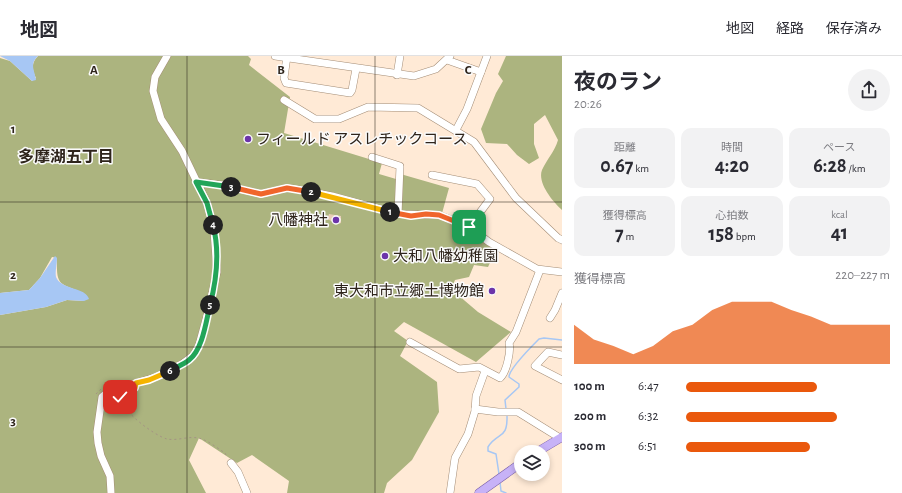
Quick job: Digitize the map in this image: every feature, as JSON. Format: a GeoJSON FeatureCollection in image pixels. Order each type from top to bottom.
{"type":"FeatureCollection","features":[{"type":"Feature","properties":{"kind":"main road"},"geometry":{"type":"LineString","coordinates":[[549,445],[561,438]]}},
{"type":"Feature","properties":{"kind":"main road"},"geometry":{"type":"LineString","coordinates":[[479,493],[514,468]]}},
{"type":"Feature","properties":{"kind":"street"},"geometry":{"type":"LineString","coordinates":[[111,493],[110,476],[101,456],[98,444],[97,432],[102,398],[109,391],[149,380],[190,360],[199,345],[217,272],[217,245],[207,203],[182,151],[161,119],[154,91],[155,78],[167,56]]}},
{"type":"Feature","properties":{"kind":"street"},"geometry":{"type":"LineString","coordinates":[[276,56],[397,75],[414,76],[436,69],[449,58],[481,72]]}},
{"type":"Feature","properties":{"kind":"street"},"geometry":{"type":"LineString","coordinates":[[397,75],[400,56]]}},
{"type":"Feature","properties":{"kind":"street"},"geometry":{"type":"LineString","coordinates":[[456,130],[467,109],[487,56]]}},
{"type":"Feature","properties":{"kind":"street"},"geometry":{"type":"LineString","coordinates":[[287,57],[284,78],[286,83],[350,93],[352,90],[356,69]]}},
{"type":"Feature","properties":{"kind":"street"},"geometry":{"type":"LineString","coordinates":[[284,100],[315,119],[339,119],[368,107],[418,108],[474,142],[516,198],[558,238],[562,240]]}},
{"type":"Feature","properties":{"kind":"street"},"geometry":{"type":"LineString","coordinates":[[372,157],[400,166],[398,214]]}},
{"type":"Feature","properties":{"kind":"street"},"geometry":{"type":"LineString","coordinates":[[432,175],[477,184],[490,199],[469,227]]}},
{"type":"Feature","properties":{"kind":"street"},"geometry":{"type":"LineString","coordinates":[[196,182],[222,185],[261,194],[287,188],[295,189],[332,196],[398,214],[439,215],[469,227],[490,242],[540,270],[562,272]]}},
{"type":"Feature","properties":{"kind":"street"},"geometry":{"type":"LineString","coordinates":[[410,342],[459,369],[479,367],[498,378],[503,375],[511,347],[509,342],[516,332],[540,270]]}},
{"type":"Feature","properties":{"kind":"street"},"geometry":{"type":"LineString","coordinates":[[550,318],[559,310],[562,293]]}},
{"type":"Feature","properties":{"kind":"street"},"geometry":{"type":"LineString","coordinates":[[562,355],[548,352],[535,366],[562,380]]}},
{"type":"Feature","properties":{"kind":"street"},"geometry":{"type":"LineString","coordinates":[[450,493],[455,458],[468,434],[475,409],[476,396],[485,371]]}},
{"type":"Feature","properties":{"kind":"street"},"geometry":{"type":"LineString","coordinates":[[475,409],[498,412],[518,412],[561,438]]}},
{"type":"Feature","properties":{"kind":"street"},"geometry":{"type":"LineString","coordinates":[[231,463],[238,472],[246,493]]}},
{"type":"Feature","properties":{"kind":"path"},"geometry":{"type":"LineString","coordinates":[[95,397],[96,393],[103,388]]}},
{"type":"Feature","properties":{"kind":"path"},"geometry":{"type":"LineString","coordinates":[[121,394],[121,402],[146,428],[168,439],[198,438],[225,453],[231,463]]}},
{"type":"Feature","properties":{"kind":"green space"},"geometry":{"type":"Polygon","coordinates":[[[38,56],[248,56],[251,59],[249,65],[290,97],[284,133],[382,163],[379,174],[396,179],[397,173],[449,188],[441,217],[468,229],[497,248],[488,267],[474,265],[469,277],[455,280],[451,289],[478,312],[511,332],[476,362],[404,322],[394,331],[408,341],[400,356],[437,382],[439,412],[412,460],[387,483],[384,493],[287,493],[289,481],[252,455],[237,463],[199,438],[189,460],[206,493],[0,493],[0,315],[46,307],[67,300],[84,301],[86,295],[66,286],[59,280],[57,258],[52,257],[40,278],[29,290],[0,293],[0,58],[10,61],[32,81],[36,78],[33,67],[34,61],[38,56]]]}},
{"type":"Feature","properties":{"kind":"green space"},"geometry":{"type":"Polygon","coordinates":[[[506,56],[562,56],[562,210],[550,197],[542,181],[542,170],[558,140],[545,115],[534,124],[534,144],[539,158],[529,164],[517,155],[507,144],[486,143],[481,129],[496,93],[503,81],[498,74],[506,56]]]}},
{"type":"Feature","properties":{"kind":"water"},"geometry":{"type":"Polygon","coordinates":[[[0,56],[38,56],[33,65],[36,80],[32,81],[10,61],[0,56]]]}},
{"type":"Feature","properties":{"kind":"water"},"geometry":{"type":"Polygon","coordinates":[[[55,256],[57,258],[56,277],[59,281],[68,287],[83,292],[89,299],[84,301],[67,300],[46,307],[0,315],[0,293],[29,290],[40,278],[55,256]]]}},
{"type":"Feature","properties":{"kind":"building"},"geometry":{"type":"Polygon","coordinates":[[[329,214],[341,216],[341,223],[338,224],[327,219],[329,214]]]}},
{"type":"Feature","properties":{"kind":"waterway"},"geometry":{"type":"LineString","coordinates":[[506,409],[505,400],[519,387],[519,384],[509,377],[517,363],[539,339],[544,338],[562,340]]}},
{"type":"Feature","properties":{"kind":"waterway"},"geometry":{"type":"LineString","coordinates":[[499,474],[496,454],[488,451],[488,447],[504,432],[507,423],[507,414]]}},
{"type":"Feature","properties":{"kind":"waterway"},"geometry":{"type":"LineString","coordinates":[[500,482],[501,491],[506,493]]}},
{"type":"Feature","properties":{"kind":"place","name":"フィールド アスレチックコース"},"geometry":{"type":"Point","coordinates":[248,139]}},
{"type":"Feature","properties":{"kind":"place","name":"八幡神社"},"geometry":{"type":"Point","coordinates":[336,220]}},
{"type":"Feature","properties":{"kind":"place","name":"大和八幡幼稚園"},"geometry":{"type":"Point","coordinates":[385,256]}},
{"type":"Feature","properties":{"kind":"place","name":"東大和市立郷土博物館"},"geometry":{"type":"Point","coordinates":[492,291]}},
{"type":"Feature","properties":{"kind":"district","name":"多摩湖五丁目"},"geometry":{"type":"Point","coordinates":[66,156]}},
{"type":"Feature","properties":{"kind":"route"},"geometry":{"type":"LineString","coordinates":[[120,397],[121,394],[135,388],[136,383],[149,380],[190,360],[199,345],[215,286],[217,272],[217,245],[207,203],[196,182],[250,190],[261,194],[267,194],[287,188],[309,191],[332,196],[366,207],[398,214],[411,216],[426,214],[439,215],[469,227]]}}]}
